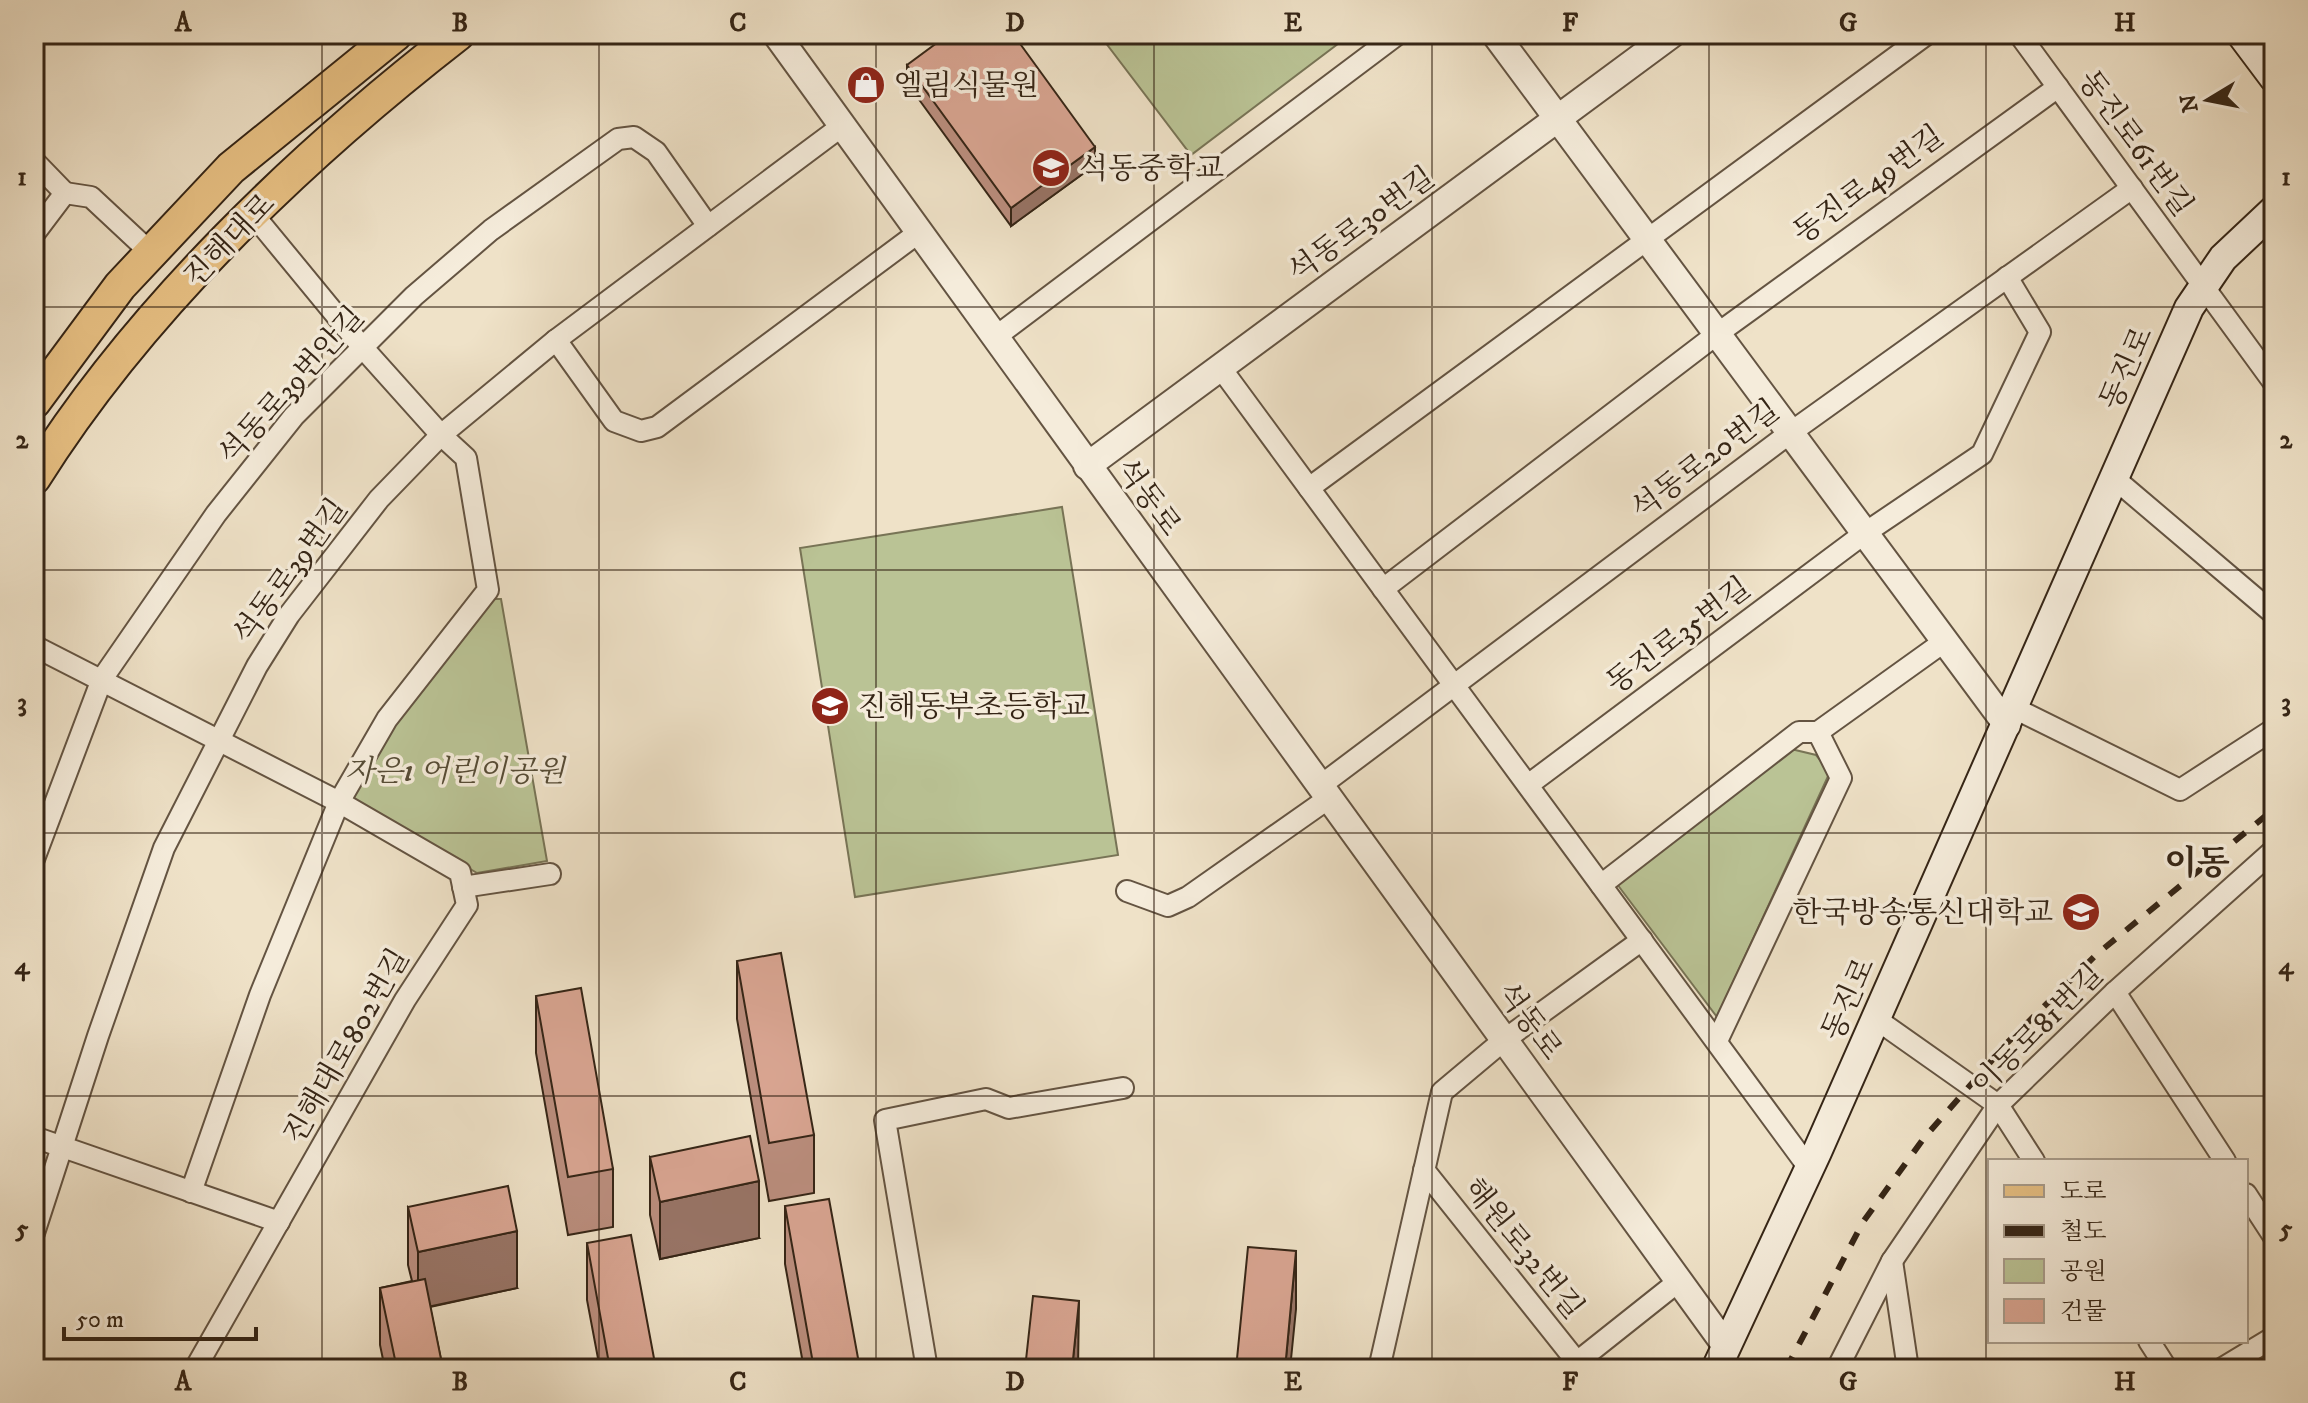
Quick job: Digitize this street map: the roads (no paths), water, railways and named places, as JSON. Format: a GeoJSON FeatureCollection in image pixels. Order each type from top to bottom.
{"type":"FeatureCollection","features":[{"type":"Feature","properties":{"kind":"main road","name":"진해대로"},"geometry":{"type":"LineString","coordinates":[[34,402],[120,286],[231,168],[396,34]]}},
{"type":"Feature","properties":{"kind":"main road","name":"진해대로"},"geometry":{"type":"LineString","coordinates":[[34,478],[99,387],[157,316],[252,213],[458,34]]}},
{"type":"Feature","properties":{"kind":"main road"},"geometry":{"type":"LineString","coordinates":[[2241,34],[2274,78]]}},
{"type":"Feature","properties":{"kind":"main road","name":"동진로"},"geometry":{"type":"LineString","coordinates":[[1721,1357],[1876,1019],[2189,308],[2223,258],[2274,210]]}},
{"type":"Feature","properties":{"kind":"street","name":"석동로"},"geometry":{"type":"LineString","coordinates":[[776,34],[1679,1281],[1721,1357]]}},
{"type":"Feature","properties":{"kind":"street"},"geometry":{"type":"LineString","coordinates":[[994,338],[1398,34]]}},
{"type":"Feature","properties":{"kind":"street"},"geometry":{"type":"LineString","coordinates":[[1495,34],[1945,641],[2010,716],[2180,790],[2274,729]]}},
{"type":"Feature","properties":{"kind":"street","name":"석동로30번길"},"geometry":{"type":"LineString","coordinates":[[1087,466],[1672,34]]}},
{"type":"Feature","properties":{"kind":"street"},"geometry":{"type":"LineString","coordinates":[[1309,488],[1927,34]]}},
{"type":"Feature","properties":{"kind":"street","name":"동진로61번길"},"geometry":{"type":"LineString","coordinates":[[2019,34],[2204,287]]}},
{"type":"Feature","properties":{"kind":"street","name":"동진로49번길"},"geometry":{"type":"LineString","coordinates":[[1717,334],[2058,87]]}},
{"type":"Feature","properties":{"kind":"street","name":"석동로39번길"},"geometry":{"type":"LineString","coordinates":[[34,1233],[164,848],[257,666],[289,615],[379,499],[441,435],[556,340],[842,126]]}},
{"type":"Feature","properties":{"kind":"street","name":"석동로39번안길"},"geometry":{"type":"LineString","coordinates":[[34,859],[102,679],[216,514],[294,416],[414,296],[491,230],[618,139],[634,137],[656,152],[708,226]]}},
{"type":"Feature","properties":{"kind":"street"},"geometry":{"type":"LineString","coordinates":[[34,161],[65,193],[91,197],[151,253]]}},
{"type":"Feature","properties":{"kind":"street","name":"석동로20번길"},"geometry":{"type":"LineString","coordinates":[[1324,792],[1454,685],[1790,433],[2132,188]]}},
{"type":"Feature","properties":{"kind":"street"},"geometry":{"type":"LineString","coordinates":[[34,234],[65,193]]}},
{"type":"Feature","properties":{"kind":"street"},"geometry":{"type":"LineString","coordinates":[[191,1192],[260,995],[339,802],[387,719],[488,590],[466,458],[441,435],[363,348],[252,213]]}},
{"type":"Feature","properties":{"kind":"street"},"geometry":{"type":"LineString","coordinates":[[556,340],[614,421],[641,431],[657,427],[918,233]]}},
{"type":"Feature","properties":{"kind":"street"},"geometry":{"type":"LineString","coordinates":[[1865,533],[1982,454],[2040,332],[2007,277]]}},
{"type":"Feature","properties":{"kind":"street"},"geometry":{"type":"LineString","coordinates":[[2204,287],[2274,383]]}},
{"type":"Feature","properties":{"kind":"street"},"geometry":{"type":"LineString","coordinates":[[1383,589],[1717,334]]}},
{"type":"Feature","properties":{"kind":"street"},"geometry":{"type":"LineString","coordinates":[[1220,367],[1809,1168]]}},
{"type":"Feature","properties":{"kind":"street"},"geometry":{"type":"LineString","coordinates":[[2115,479],[2274,614]]}},
{"type":"Feature","properties":{"kind":"street","name":"동진로35번길"},"geometry":{"type":"LineString","coordinates":[[1528,785],[1865,533]]}},
{"type":"Feature","properties":{"kind":"street"},"geometry":{"type":"LineString","coordinates":[[1601,885],[1799,732],[1818,732],[1945,641]]}},
{"type":"Feature","properties":{"kind":"street"},"geometry":{"type":"LineString","coordinates":[[34,646],[339,802],[460,872],[463,887],[550,874]]}},
{"type":"Feature","properties":{"kind":"street"},"geometry":{"type":"LineString","coordinates":[[1717,1041],[1841,778],[1818,732]]}},
{"type":"Feature","properties":{"kind":"street"},"geometry":{"type":"LineString","coordinates":[[1127,891],[1168,906],[1188,897],[1324,792]]}},
{"type":"Feature","properties":{"kind":"street","name":"이동로81번길"},"geometry":{"type":"LineString","coordinates":[[1837,1369],[1892,1261],[1998,1105],[2115,992],[2274,850]]}},
{"type":"Feature","properties":{"kind":"street","name":"진해대로802번길"},"geometry":{"type":"LineString","coordinates":[[195,1369],[405,1000],[467,905],[463,887]]}},
{"type":"Feature","properties":{"kind":"street","name":"해원로32번길"},"geometry":{"type":"LineString","coordinates":[[1379,1369],[1442,1092],[1504,1040],[1642,940]]}},
{"type":"Feature","properties":{"kind":"street"},"geometry":{"type":"LineString","coordinates":[[2115,992],[2224,1159]]}},
{"type":"Feature","properties":{"kind":"street"},"geometry":{"type":"LineString","coordinates":[[1876,1019],[1998,1105],[2033,1159]]}},
{"type":"Feature","properties":{"kind":"street"},"geometry":{"type":"LineString","coordinates":[[927,1369],[885,1120],[986,1099],[1009,1108],[1123,1088]]}},
{"type":"Feature","properties":{"kind":"street"},"geometry":{"type":"LineString","coordinates":[[34,1137],[279,1222]]}},
{"type":"Feature","properties":{"kind":"street","name":"해원로32번길"},"geometry":{"type":"LineString","coordinates":[[1424,1170],[1576,1366]]}},
{"type":"Feature","properties":{"kind":"street"},"geometry":{"type":"LineString","coordinates":[[2248,1197],[2274,1237]]}},
{"type":"Feature","properties":{"kind":"street"},"geometry":{"type":"LineString","coordinates":[[1892,1261],[1908,1369]]}},
{"type":"Feature","properties":{"kind":"street"},"geometry":{"type":"LineString","coordinates":[[1576,1366],[1679,1281]]}},
{"type":"Feature","properties":{"kind":"street"},"geometry":{"type":"LineString","coordinates":[[2221,1369],[2274,1337]]}},
{"type":"Feature","properties":{"kind":"street"},"geometry":{"type":"LineString","coordinates":[[2150,1343],[2167,1369]]}},
{"type":"Feature","properties":{"kind":"railway"},"geometry":{"type":"LineString","coordinates":[[1786,1369],[1863,1222],[1924,1138],[2008,1042],[2097,954],[2274,809]]}},
{"type":"Feature","properties":{"kind":"place","name":"엘림식물원"},"geometry":{"type":"Point","coordinates":[866,85]}},
{"type":"Feature","properties":{"kind":"place","name":"석동중학교"},"geometry":{"type":"Point","coordinates":[1051,168]}},
{"type":"Feature","properties":{"kind":"place","name":"진해동부초등학교"},"geometry":{"type":"Point","coordinates":[830,706]}},
{"type":"Feature","properties":{"kind":"place","name":"한국방송통신대학교"},"geometry":{"type":"Point","coordinates":[2081,912]}},
{"type":"Feature","properties":{"kind":"district","name":"이동"},"geometry":{"type":"Point","coordinates":[2197,862]}},
{"type":"Feature","properties":{"kind":"park label","name":"자은1 어린이공원"},"geometry":{"type":"Point","coordinates":[455,771]}}]}
